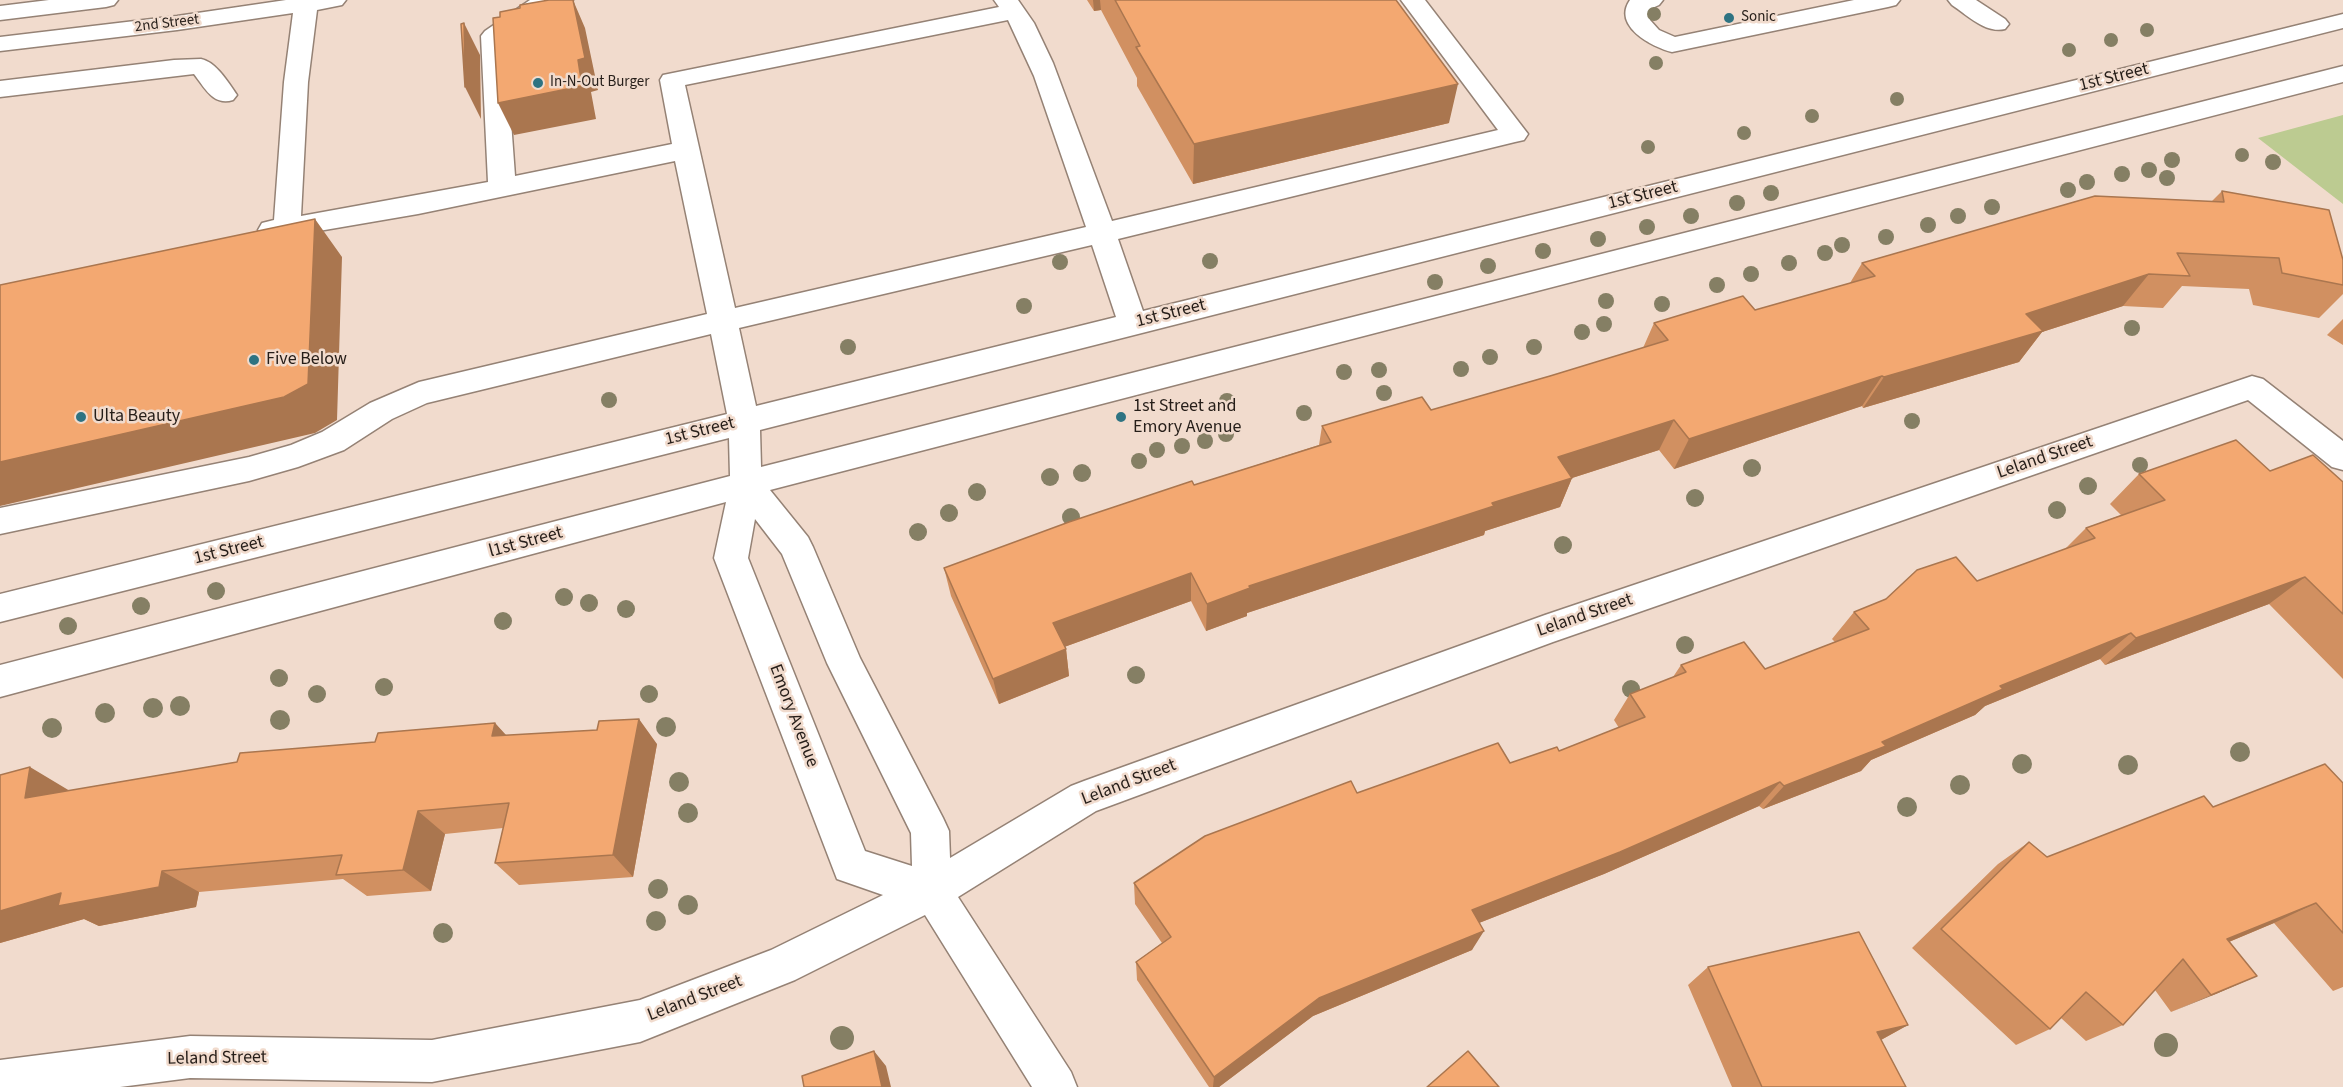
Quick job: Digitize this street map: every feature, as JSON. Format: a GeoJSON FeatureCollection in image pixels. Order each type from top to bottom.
{"type":"FeatureCollection","features":[{"type":"Feature","properties":{"kind":"street"},"geometry":{"type":"LineString","coordinates":[[0,13],[106,0]]}},
{"type":"Feature","properties":{"kind":"street","name":"2nd Street"},"geometry":{"type":"LineString","coordinates":[[0,44],[334,0]]}},
{"type":"Feature","properties":{"kind":"street"},"geometry":{"type":"LineString","coordinates":[[502,188],[493,36],[538,5],[561,0]]}},
{"type":"Feature","properties":{"kind":"street"},"geometry":{"type":"LineString","coordinates":[[0,520],[238,471],[288,458],[333,441],[381,411],[419,393],[1515,134],[1413,0]]}},
{"type":"Feature","properties":{"kind":"street"},"geometry":{"type":"LineString","coordinates":[[1651,0],[1638,5],[1638,21],[1651,35],[1672,45],[1888,0]]}},
{"type":"Feature","properties":{"kind":"street"},"geometry":{"type":"LineString","coordinates":[[1960,0],[1997,24]]}},
{"type":"Feature","properties":{"kind":"street"},"geometry":{"type":"LineString","coordinates":[[287,226],[296,82],[306,3]]}},
{"type":"Feature","properties":{"kind":"street"},"geometry":{"type":"LineString","coordinates":[[1011,6],[1047,77],[1133,324]]}},
{"type":"Feature","properties":{"kind":"street","name":"Emory Avenue"},"geometry":{"type":"LineString","coordinates":[[932,891],[851,866],[731,558],[747,484],[744,421],[672,80],[1011,6]]}},
{"type":"Feature","properties":{"kind":"street","name":"1st Street"},"geometry":{"type":"LineString","coordinates":[[0,608],[2343,21]]}},
{"type":"Feature","properties":{"kind":"street"},"geometry":{"type":"LineString","coordinates":[[0,89],[174,67],[201,66],[224,95]]}},
{"type":"Feature","properties":{"kind":"street"},"geometry":{"type":"LineString","coordinates":[[1056,1087],[932,891],[930,831],[845,663],[796,547],[747,484],[2343,74]]}},
{"type":"Feature","properties":{"kind":"street"},"geometry":{"type":"LineString","coordinates":[[252,234],[287,226],[418,205],[686,150]]}},
{"type":"Feature","properties":{"kind":"street","name":"Leland Street"},"geometry":{"type":"LineString","coordinates":[[0,1081],[190,1057],[432,1061],[640,1021],[781,966],[932,891],[1084,798],[1545,630],[2252,387],[2343,458]]}},
{"type":"Feature","properties":{"kind":"street","name":"l1st Street"},"geometry":{"type":"LineString","coordinates":[[0,681],[747,484]]}},
{"type":"Feature","properties":{"kind":"green space"},"geometry":{"type":"Polygon","coordinates":[[[2343,115],[2343,204],[2258,138],[2343,115]]]}},
{"type":"Feature","properties":{"kind":"building"},"geometry":{"type":"Polygon","coordinates":[[[549,0],[573,0],[585,58],[578,60],[582,86],[498,103],[493,18],[500,17],[500,12],[520,8],[520,5],[549,0]]]}},
{"type":"Feature","properties":{"kind":"building"},"geometry":{"type":"Polygon","coordinates":[[[1115,0],[1396,0],[1458,84],[1194,144],[1136,47],[1140,46],[1115,0]]]}},
{"type":"Feature","properties":{"kind":"building"},"geometry":{"type":"Polygon","coordinates":[[[464,23],[465,87],[461,24],[464,23]]]}},
{"type":"Feature","properties":{"kind":"building"},"geometry":{"type":"Polygon","coordinates":[[[2222,191],[2329,210],[2343,260],[2343,285],[2282,273],[2279,258],[2177,253],[2190,276],[2149,274],[2026,314],[2043,331],[1882,376],[1689,439],[1674,420],[1558,457],[1572,478],[1492,503],[1494,506],[1249,586],[1250,588],[1207,604],[1191,573],[1053,623],[1066,649],[993,679],[944,568],[1069,522],[1192,481],[1194,485],[1331,442],[1322,426],[1422,397],[1431,410],[1668,340],[1654,323],[1743,296],[1755,310],[1875,276],[1862,263],[2095,196],[2224,202],[2222,191]]]}},
{"type":"Feature","properties":{"kind":"building"},"geometry":{"type":"Polygon","coordinates":[[[315,219],[308,384],[284,397],[0,462],[0,285],[315,219]]]}},
{"type":"Feature","properties":{"kind":"building"},"geometry":{"type":"Polygon","coordinates":[[[2236,440],[2270,471],[2313,455],[2343,482],[2343,614],[2305,577],[2136,638],[2131,633],[2000,686],[2003,689],[1882,742],[1886,746],[1784,786],[1780,782],[1620,852],[1472,910],[1484,931],[1319,998],[1214,1077],[1136,962],[1171,937],[1134,883],[1205,836],[1351,781],[1357,793],[1498,743],[1510,763],[1557,747],[1559,751],[1645,717],[1630,694],[1686,672],[1681,665],[1744,642],[1765,669],[1869,629],[1854,612],[1886,599],[1917,570],[1956,557],[1977,581],[2095,538],[2086,528],[2165,500],[2139,474],[2236,440]]]}},
{"type":"Feature","properties":{"kind":"building"},"geometry":{"type":"Polygon","coordinates":[[[639,719],[613,855],[495,863],[509,803],[418,811],[403,870],[336,875],[342,855],[162,871],[159,887],[58,906],[61,893],[0,911],[0,775],[30,767],[25,798],[237,762],[240,753],[375,742],[378,733],[495,723],[492,736],[597,730],[599,721],[639,719]]]}},
{"type":"Feature","properties":{"kind":"building"},"geometry":{"type":"Polygon","coordinates":[[[2325,764],[2343,783],[2343,933],[2316,903],[2227,939],[2257,976],[2211,995],[2183,959],[2123,1025],[2086,992],[2050,1029],[1941,929],[2029,842],[2047,857],[2204,796],[2213,807],[2325,764]]]}},
{"type":"Feature","properties":{"kind":"building"},"geometry":{"type":"Polygon","coordinates":[[[1859,932],[1908,1025],[1877,1032],[1906,1087],[1762,1087],[1708,967],[1859,932]]]}},
{"type":"Feature","properties":{"kind":"building"},"geometry":{"type":"Polygon","coordinates":[[[874,1051],[882,1087],[804,1087],[802,1076],[874,1051]]]}},
{"type":"Feature","properties":{"kind":"building"},"geometry":{"type":"Polygon","coordinates":[[[1468,1051],[1499,1087],[1427,1087],[1468,1051]]]}},
{"type":"Feature","properties":{"kind":"place","name":"Sonic"},"geometry":{"type":"Point","coordinates":[1729,18]}},
{"type":"Feature","properties":{"kind":"place","name":"In-N-Out Burger"},"geometry":{"type":"Point","coordinates":[538,83]}},
{"type":"Feature","properties":{"kind":"place","name":"Five Below"},"geometry":{"type":"Point","coordinates":[254,360]}},
{"type":"Feature","properties":{"kind":"place","name":"Ulta Beauty"},"geometry":{"type":"Point","coordinates":[81,417]}},
{"type":"Feature","properties":{"kind":"place","name":"1st Street and Emory Avenue"},"geometry":{"type":"Point","coordinates":[1121,417]}}]}
